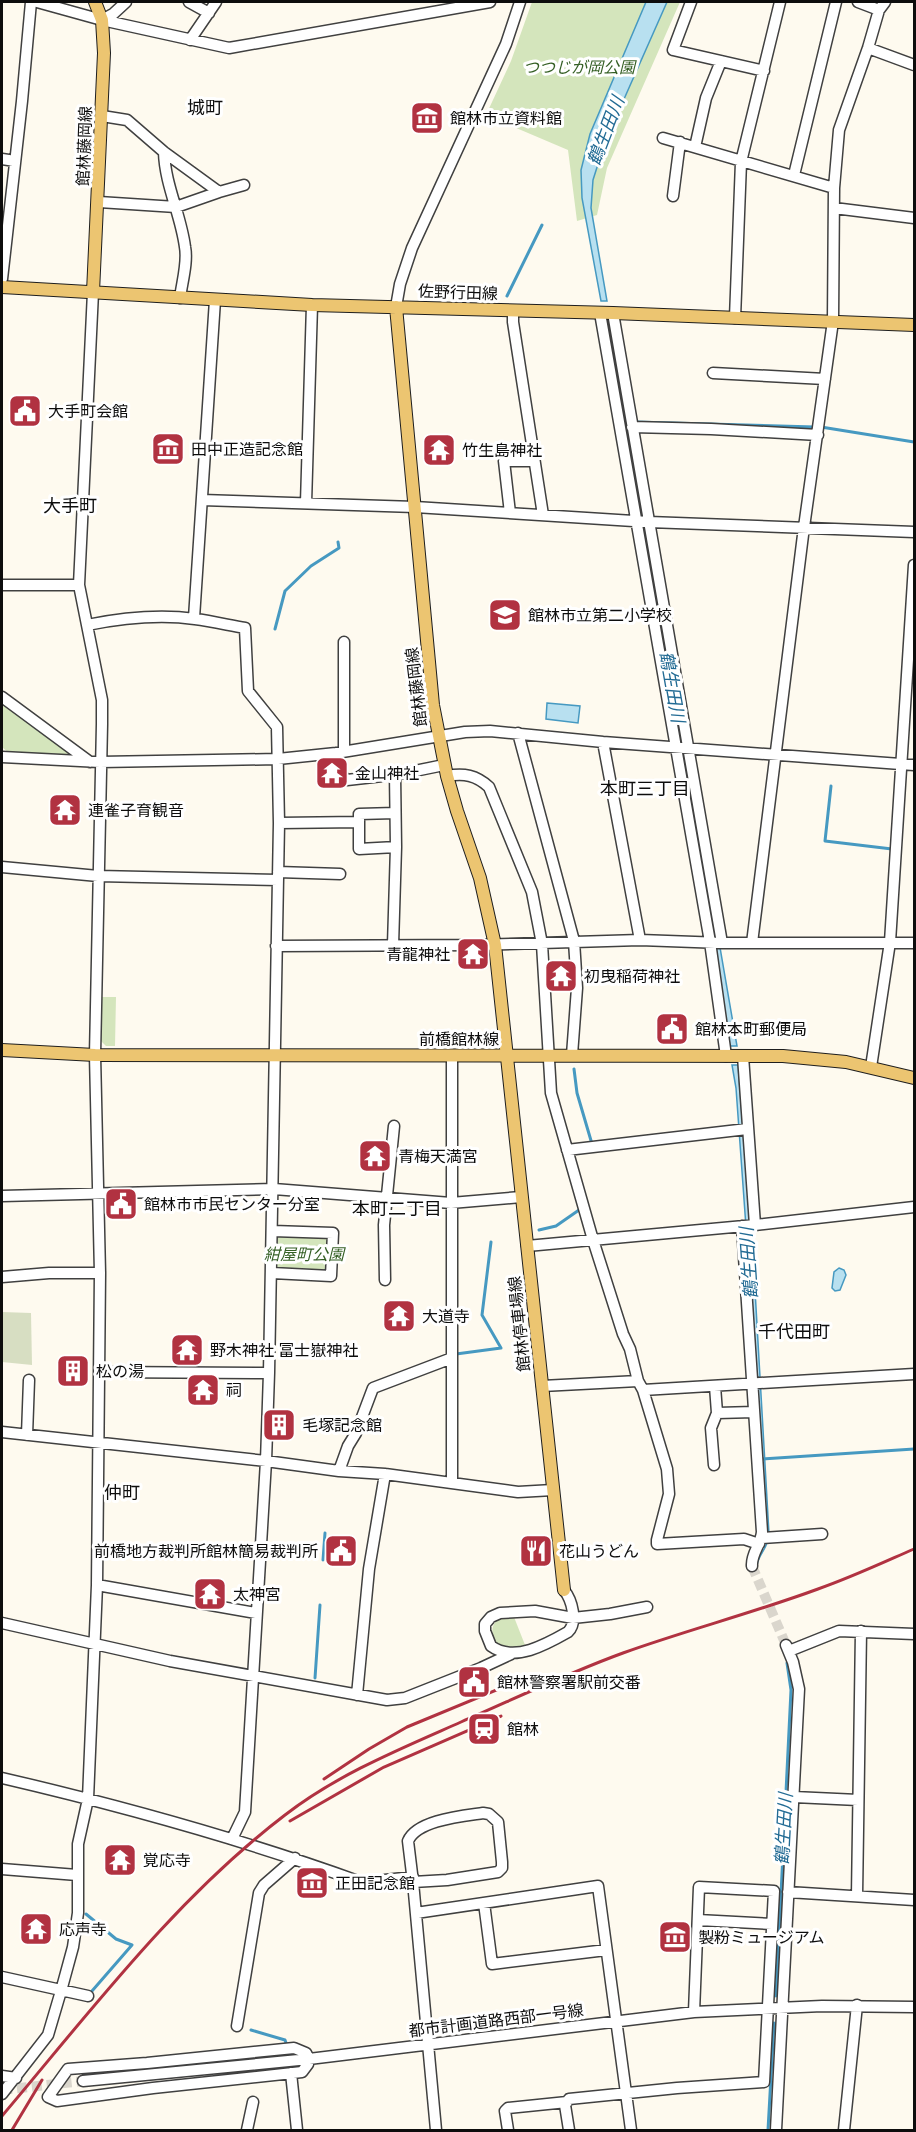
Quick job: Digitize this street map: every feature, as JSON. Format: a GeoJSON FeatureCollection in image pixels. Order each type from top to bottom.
{"type":"FeatureCollection","features":[{"type":"Feature","properties":{"kind":"main road","name":"館林藤岡線"},"geometry":{"type":"LineString","coordinates":[[93,292],[99,202],[104,45],[102,20],[95,2]]}},
{"type":"Feature","properties":{"kind":"main road","name":"佐野行田線"},"geometry":{"type":"LineString","coordinates":[[2,287],[312,305],[613,313],[915,325]]}},
{"type":"Feature","properties":{"kind":"main road","name":"館林藤岡線"},"geometry":{"type":"LineString","coordinates":[[396,307],[430,676],[446,770],[457,811],[480,878],[495,945],[506,1055]]}},
{"type":"Feature","properties":{"kind":"main road","name":"前橋館林線"},"geometry":{"type":"LineString","coordinates":[[2,1050],[95,1055],[572,1055],[813,1058],[871,1067],[915,1078]]}},
{"type":"Feature","properties":{"kind":"main road","name":"館林停車場線"},"geometry":{"type":"LineString","coordinates":[[506,1055],[564,1590]]}},
{"type":"Feature","properties":{"kind":"street"},"geometry":{"type":"LineString","coordinates":[[2,279],[31,2]]}},
{"type":"Feature","properties":{"kind":"street"},"geometry":{"type":"LineString","coordinates":[[37,2],[102,20],[229,48],[490,2]]}},
{"type":"Feature","properties":{"kind":"street"},"geometry":{"type":"LineString","coordinates":[[102,20],[126,2]]}},
{"type":"Feature","properties":{"kind":"street"},"geometry":{"type":"LineString","coordinates":[[189,2],[209,13]]}},
{"type":"Feature","properties":{"kind":"street"},"geometry":{"type":"LineString","coordinates":[[190,40],[216,2]]}},
{"type":"Feature","properties":{"kind":"street"},"geometry":{"type":"LineString","coordinates":[[396,307],[400,284],[412,248],[501,54],[518,2]]}},
{"type":"Feature","properties":{"kind":"street"},"geometry":{"type":"LineString","coordinates":[[691,2],[673,50],[764,71]]}},
{"type":"Feature","properties":{"kind":"street"},"geometry":{"type":"LineString","coordinates":[[735,318],[741,162],[780,2]]}},
{"type":"Feature","properties":{"kind":"street"},"geometry":{"type":"LineString","coordinates":[[794,176],[836,2]]}},
{"type":"Feature","properties":{"kind":"street"},"geometry":{"type":"LineString","coordinates":[[752,943],[804,527],[834,321],[834,189],[839,130],[882,6],[858,2]]}},
{"type":"Feature","properties":{"kind":"street"},"geometry":{"type":"LineString","coordinates":[[868,48],[915,65]]}},
{"type":"Feature","properties":{"kind":"street"},"geometry":{"type":"LineString","coordinates":[[695,147],[706,98],[721,61]]}},
{"type":"Feature","properties":{"kind":"street"},"geometry":{"type":"LineString","coordinates":[[102,116],[128,120],[165,152],[219,192]]}},
{"type":"Feature","properties":{"kind":"street"},"geometry":{"type":"LineString","coordinates":[[663,138],[834,189]]}},
{"type":"Feature","properties":{"kind":"street"},"geometry":{"type":"LineString","coordinates":[[673,196],[680,142]]}},
{"type":"Feature","properties":{"kind":"street"},"geometry":{"type":"LineString","coordinates":[[165,152],[186,250],[180,298]]}},
{"type":"Feature","properties":{"kind":"street"},"geometry":{"type":"LineString","coordinates":[[2,159],[15,161]]}},
{"type":"Feature","properties":{"kind":"street"},"geometry":{"type":"LineString","coordinates":[[99,202],[176,207],[244,184]]}},
{"type":"Feature","properties":{"kind":"street"},"geometry":{"type":"LineString","coordinates":[[834,208],[915,218]]}},
{"type":"Feature","properties":{"kind":"street"},"geometry":{"type":"LineString","coordinates":[[2,2094],[48,2035],[73,1947],[78,1913],[78,1844],[88,1799],[96,1644],[100,1273],[95,1055],[98,876],[95,762],[102,700],[79,585],[93,292]]}},
{"type":"Feature","properties":{"kind":"street"},"geometry":{"type":"LineString","coordinates":[[194,618],[215,300]]}},
{"type":"Feature","properties":{"kind":"street"},"geometry":{"type":"LineString","coordinates":[[306,503],[312,305]]}},
{"type":"Feature","properties":{"kind":"street"},"geometry":{"type":"LineString","coordinates":[[513,311],[543,515]]}},
{"type":"Feature","properties":{"kind":"street"},"geometry":{"type":"LineString","coordinates":[[600,313],[642,521],[716,942],[726,1056]]}},
{"type":"Feature","properties":{"kind":"street"},"geometry":{"type":"LineString","coordinates":[[613,313],[632,428],[642,521]]}},
{"type":"Feature","properties":{"kind":"street"},"geometry":{"type":"LineString","coordinates":[[713,373],[825,379]]}},
{"type":"Feature","properties":{"kind":"street"},"geometry":{"type":"LineString","coordinates":[[632,428],[711,429],[818,435]]}},
{"type":"Feature","properties":{"kind":"street"},"geometry":{"type":"LineString","coordinates":[[510,513],[504,461],[534,461]]}},
{"type":"Feature","properties":{"kind":"street"},"geometry":{"type":"LineString","coordinates":[[202,500],[415,507],[642,521],[915,532]]}},
{"type":"Feature","properties":{"kind":"street"},"geometry":{"type":"LineString","coordinates":[[871,1067],[890,942],[915,565]]}},
{"type":"Feature","properties":{"kind":"street"},"geometry":{"type":"LineString","coordinates":[[2,585],[79,585]]}},
{"type":"Feature","properties":{"kind":"street"},"geometry":{"type":"LineString","coordinates":[[87,625],[119,619],[194,618],[245,628],[248,691],[277,728],[279,823],[274,1189],[266,1461],[245,1812],[232,1839]]}},
{"type":"Feature","properties":{"kind":"street"},"geometry":{"type":"LineString","coordinates":[[344,642],[338,773],[347,780],[446,770],[464,773],[483,781],[489,787],[532,892],[542,944],[551,1093],[593,1240],[667,1469],[669,1494],[657,1544],[764,1540],[822,1534]]}},
{"type":"Feature","properties":{"kind":"street"},"geometry":{"type":"LineString","coordinates":[[2,697],[95,762]]}},
{"type":"Feature","properties":{"kind":"street"},"geometry":{"type":"LineString","coordinates":[[2,757],[95,762],[278,759],[340,753],[465,732],[518,733],[775,756],[915,765]]}},
{"type":"Feature","properties":{"kind":"street"},"geometry":{"type":"LineString","coordinates":[[518,733],[574,941],[577,988],[572,1055]]}},
{"type":"Feature","properties":{"kind":"street"},"geometry":{"type":"LineString","coordinates":[[603,742],[640,940]]}},
{"type":"Feature","properties":{"kind":"street"},"geometry":{"type":"LineString","coordinates":[[393,945],[396,847],[395,774]]}},
{"type":"Feature","properties":{"kind":"street"},"geometry":{"type":"LineString","coordinates":[[395,813],[359,814],[359,849],[396,847]]}},
{"type":"Feature","properties":{"kind":"street"},"geometry":{"type":"LineString","coordinates":[[279,823],[359,822]]}},
{"type":"Feature","properties":{"kind":"street"},"geometry":{"type":"LineString","coordinates":[[2,867],[98,876],[340,874]]}},
{"type":"Feature","properties":{"kind":"street"},"geometry":{"type":"LineString","coordinates":[[276,945],[495,945],[640,940],[915,943]]}},
{"type":"Feature","properties":{"kind":"street"},"geometry":{"type":"LineString","coordinates":[[452,1056],[452,1483]]}},
{"type":"Feature","properties":{"kind":"street"},"geometry":{"type":"LineString","coordinates":[[743,1056],[743,1130],[756,1385],[754,1412],[764,1540],[753,1556],[752,1566]]}},
{"type":"Feature","properties":{"kind":"street"},"geometry":{"type":"LineString","coordinates":[[385,1280],[384,1225],[394,1126]]}},
{"type":"Feature","properties":{"kind":"street"},"geometry":{"type":"LineString","coordinates":[[567,1150],[743,1130]]}},
{"type":"Feature","properties":{"kind":"street"},"geometry":{"type":"LineString","coordinates":[[2,1197],[274,1189],[451,1203],[521,1197]]}},
{"type":"Feature","properties":{"kind":"street"},"geometry":{"type":"LineString","coordinates":[[527,1246],[915,1207]]}},
{"type":"Feature","properties":{"kind":"street"},"geometry":{"type":"LineString","coordinates":[[272,1273],[331,1276],[333,1233],[273,1231]]}},
{"type":"Feature","properties":{"kind":"street"},"geometry":{"type":"LineString","coordinates":[[2,1277],[49,1273],[100,1273]]}},
{"type":"Feature","properties":{"kind":"street"},"geometry":{"type":"LineString","coordinates":[[339,1471],[373,1388],[452,1358]]}},
{"type":"Feature","properties":{"kind":"street"},"geometry":{"type":"LineString","coordinates":[[99,1372],[269,1373]]}},
{"type":"Feature","properties":{"kind":"street"},"geometry":{"type":"LineString","coordinates":[[542,1386],[756,1385],[915,1374]]}},
{"type":"Feature","properties":{"kind":"street"},"geometry":{"type":"LineString","coordinates":[[27,1435],[29,1380]]}},
{"type":"Feature","properties":{"kind":"street"},"geometry":{"type":"LineString","coordinates":[[714,1386],[717,1413],[711,1428],[714,1465]]}},
{"type":"Feature","properties":{"kind":"street"},"geometry":{"type":"LineString","coordinates":[[717,1413],[754,1412]]}},
{"type":"Feature","properties":{"kind":"street"},"geometry":{"type":"LineString","coordinates":[[2,1432],[339,1471],[385,1474],[518,1492],[553,1490]]}},
{"type":"Feature","properties":{"kind":"street"},"geometry":{"type":"LineString","coordinates":[[357,1695],[369,1569],[385,1474]]}},
{"type":"Feature","properties":{"kind":"street"},"geometry":{"type":"LineString","coordinates":[[97,1585],[256,1612]]}},
{"type":"Feature","properties":{"kind":"street"},"geometry":{"type":"LineString","coordinates":[[543,1611],[558,1607],[564,1590]]}},
{"type":"Feature","properties":{"kind":"street"},"geometry":{"type":"LineString","coordinates":[[2,1623],[170,1661],[387,1700],[405,1698],[511,1654],[526,1651],[568,1632],[573,1626],[573,1618],[568,1596],[564,1590]]}},
{"type":"Feature","properties":{"kind":"street"},"geometry":{"type":"LineString","coordinates":[[511,1654],[495,1650],[491,1646],[484,1627],[492,1617],[500,1613],[543,1611],[573,1618],[647,1607]]}},
{"type":"Feature","properties":{"kind":"street"},"geometry":{"type":"LineString","coordinates":[[776,2130],[800,1689],[787,1648],[839,1631],[915,1634]]}},
{"type":"Feature","properties":{"kind":"street"},"geometry":{"type":"LineString","coordinates":[[857,1896],[861,1631]]}},
{"type":"Feature","properties":{"kind":"street"},"geometry":{"type":"LineString","coordinates":[[472,1671],[484,1661],[491,1646]]}},
{"type":"Feature","properties":{"kind":"street"},"geometry":{"type":"LineString","coordinates":[[2,1778],[232,1839],[366,1882],[413,1879],[447,1880],[498,1872],[502,1868],[498,1822],[489,1814],[441,1820],[414,1832],[408,1841],[413,1879],[435,2130]]}},
{"type":"Feature","properties":{"kind":"street"},"geometry":{"type":"LineString","coordinates":[[794,1797],[858,1800]]}},
{"type":"Feature","properties":{"kind":"street"},"geometry":{"type":"LineString","coordinates":[[237,2026],[259,1893],[264,1885],[295,1858]]}},
{"type":"Feature","properties":{"kind":"street"},"geometry":{"type":"LineString","coordinates":[[2,1869],[77,1875]]}},
{"type":"Feature","properties":{"kind":"street"},"geometry":{"type":"LineString","coordinates":[[416,1913],[598,1886],[631,2130]]}},
{"type":"Feature","properties":{"kind":"street"},"geometry":{"type":"LineString","coordinates":[[569,2130],[565,2105],[569,2098],[765,2082],[774,1891],[699,1887],[694,2012]]}},
{"type":"Feature","properties":{"kind":"street"},"geometry":{"type":"LineString","coordinates":[[789,1892],[915,1900]]}},
{"type":"Feature","properties":{"kind":"street"},"geometry":{"type":"LineString","coordinates":[[484,1903],[492,1964],[606,1950]]}},
{"type":"Feature","properties":{"kind":"street"},"geometry":{"type":"LineString","coordinates":[[698,1920],[772,1924]]}},
{"type":"Feature","properties":{"kind":"street"},"geometry":{"type":"LineString","coordinates":[[2,1977],[88,1996]]}},
{"type":"Feature","properties":{"kind":"street"},"geometry":{"type":"LineString","coordinates":[[844,2130],[857,2006]]}},
{"type":"Feature","properties":{"kind":"street","name":"都市計画道路西部一号線"},"geometry":{"type":"LineString","coordinates":[[83,2081],[309,2059],[694,2012],[783,2007],[915,2007]]}},
{"type":"Feature","properties":{"kind":"street"},"geometry":{"type":"LineString","coordinates":[[294,2048],[306,2053],[309,2059],[302,2072],[57,2101],[48,2097],[68,2068],[147,2063],[294,2048]]}},
{"type":"Feature","properties":{"kind":"street"},"geometry":{"type":"LineString","coordinates":[[291,2073],[297,2130]]}},
{"type":"Feature","properties":{"kind":"street"},"geometry":{"type":"LineString","coordinates":[[2,2076],[16,2078]]}},
{"type":"Feature","properties":{"kind":"street"},"geometry":{"type":"LineString","coordinates":[[247,2130],[253,2102]]}},
{"type":"Feature","properties":{"kind":"street"},"geometry":{"type":"LineString","coordinates":[[508,2130],[505,2111],[508,2108],[567,2102]]}},
{"type":"Feature","properties":{"kind":"green space","name":"つつじが岡公園"},"geometry":{"type":"Polygon","coordinates":[[[532,2],[680,2],[607,168],[597,215],[577,221],[568,150],[486,115],[511,61],[532,2]]]}},
{"type":"Feature","properties":{"kind":"green space"},"geometry":{"type":"Polygon","coordinates":[[[2,700],[68,752],[67,757],[8,752],[3,748],[2,700]]]}},
{"type":"Feature","properties":{"kind":"green space"},"geometry":{"type":"Polygon","coordinates":[[[102,997],[116,997],[115,1046],[106,1046],[101,1041],[102,997]]]}},
{"type":"Feature","properties":{"kind":"green space","name":"紺屋町公園"},"geometry":{"type":"Polygon","coordinates":[[[278,1234],[328,1235],[329,1273],[277,1271],[278,1234]]]}},
{"type":"Feature","properties":{"kind":"green space"},"geometry":{"type":"Polygon","coordinates":[[[2,1312],[31,1313],[32,1365],[2,1362],[2,1312]]]}},
{"type":"Feature","properties":{"kind":"green space"},"geometry":{"type":"Polygon","coordinates":[[[503,1616],[514,1617],[525,1645],[511,1649],[497,1645],[492,1629],[503,1616]]]}},
{"type":"Feature","properties":{"kind":"water"},"geometry":{"type":"Polygon","coordinates":[[[646,2],[667,2],[605,142],[593,180],[591,208],[607,301],[601,301],[582,198],[581,170],[590,134],[646,2]]]}},
{"type":"Feature","properties":{"kind":"water"},"geometry":{"type":"Polygon","coordinates":[[[613,327],[737,1046],[730,1046],[605,328],[613,327]]]}},
{"type":"Feature","properties":{"kind":"water"},"geometry":{"type":"Polygon","coordinates":[[[547,703],[580,706],[578,723],[546,719],[547,703]]]}},
{"type":"Feature","properties":{"kind":"water"},"geometry":{"type":"Polygon","coordinates":[[[732,1065],[738,1065],[753,1255],[769,1534],[757,1565],[754,1566],[761,1546],[748,1255],[736,1088],[732,1065]]]}},
{"type":"Feature","properties":{"kind":"water"},"geometry":{"type":"Polygon","coordinates":[[[839,1268],[844,1270],[846,1275],[840,1290],[835,1291],[832,1288],[834,1272],[839,1268]]]}},
{"type":"Feature","properties":{"kind":"waterway"},"geometry":{"type":"LineString","coordinates":[[507,296],[542,225]]}},
{"type":"Feature","properties":{"kind":"waterway"},"geometry":{"type":"LineString","coordinates":[[636,422],[815,427]]}},
{"type":"Feature","properties":{"kind":"waterway"},"geometry":{"type":"LineString","coordinates":[[821,427],[914,442]]}},
{"type":"Feature","properties":{"kind":"waterway"},"geometry":{"type":"LineString","coordinates":[[275,629],[285,591],[311,566],[339,548],[338,542]]}},
{"type":"Feature","properties":{"kind":"waterway"},"geometry":{"type":"LineString","coordinates":[[831,786],[825,841],[892,849]]}},
{"type":"Feature","properties":{"kind":"waterway"},"geometry":{"type":"LineString","coordinates":[[574,1069],[577,1093],[592,1144]]}},
{"type":"Feature","properties":{"kind":"waterway"},"geometry":{"type":"LineString","coordinates":[[539,1230],[556,1226],[579,1210]]}},
{"type":"Feature","properties":{"kind":"waterway"},"geometry":{"type":"LineString","coordinates":[[456,1354],[501,1348],[482,1315],[491,1242]]}},
{"type":"Feature","properties":{"kind":"waterway"},"geometry":{"type":"LineString","coordinates":[[762,1459],[914,1449]]}},
{"type":"Feature","properties":{"kind":"waterway"},"geometry":{"type":"LineString","coordinates":[[323,1560],[325,1533]]}},
{"type":"Feature","properties":{"kind":"waterway"},"geometry":{"type":"LineString","coordinates":[[315,1678],[320,1605]]}},
{"type":"Feature","properties":{"kind":"waterway","name":"鶴生田川"},"geometry":{"type":"LineString","coordinates":[[776,1996],[791,1690],[787,1663]]}},
{"type":"Feature","properties":{"kind":"waterway"},"geometry":{"type":"LineString","coordinates":[[86,1914],[116,1939],[132,1945],[92,1991]]}},
{"type":"Feature","properties":{"kind":"waterway","name":"鶴生田川"},"geometry":{"type":"LineString","coordinates":[[768,2130],[774,2023]]}},
{"type":"Feature","properties":{"kind":"waterway"},"geometry":{"type":"LineString","coordinates":[[251,2030],[285,2040],[286,2043]]}},
{"type":"Feature","properties":{"kind":"tunnel"},"geometry":{"type":"LineString","coordinates":[[752,1566],[786,1645]]}},
{"type":"Feature","properties":{"kind":"tunnel"},"geometry":{"type":"LineString","coordinates":[[2,2090],[83,2081]]}},
{"type":"Feature","properties":{"kind":"railway"},"geometry":{"type":"LineString","coordinates":[[2,2116],[101,1997],[171,1919],[245,1847],[305,1800],[392,1752],[582,1669],[623,1653],[830,1585],[914,1549]]}},
{"type":"Feature","properties":{"kind":"railway"},"geometry":{"type":"LineString","coordinates":[[324,1779],[407,1727],[511,1684]]}},
{"type":"Feature","properties":{"kind":"railway"},"geometry":{"type":"LineString","coordinates":[[290,1821],[384,1767],[501,1716]]}},
{"type":"Feature","properties":{"kind":"railway"},"geometry":{"type":"LineString","coordinates":[[12,2130],[42,2080]]}},
{"type":"Feature","properties":{"kind":"place","name":"館林市立資料館"},"geometry":{"type":"Point","coordinates":[427,118]}},
{"type":"Feature","properties":{"kind":"place","name":"大手町会館"},"geometry":{"type":"Point","coordinates":[25,411]}},
{"type":"Feature","properties":{"kind":"place","name":"田中正造記念館"},"geometry":{"type":"Point","coordinates":[168,449]}},
{"type":"Feature","properties":{"kind":"place","name":"竹生島神社"},"geometry":{"type":"Point","coordinates":[439,450]}},
{"type":"Feature","properties":{"kind":"place","name":"館林市立第二小学校"},"geometry":{"type":"Point","coordinates":[505,615]}},
{"type":"Feature","properties":{"kind":"place","name":"金山神社"},"geometry":{"type":"Point","coordinates":[332,773]}},
{"type":"Feature","properties":{"kind":"place","name":"連雀子育観音"},"geometry":{"type":"Point","coordinates":[65,810]}},
{"type":"Feature","properties":{"kind":"place","name":"青龍神社"},"geometry":{"type":"Point","coordinates":[473,954]}},
{"type":"Feature","properties":{"kind":"place","name":"初曳稲荷神社"},"geometry":{"type":"Point","coordinates":[561,976]}},
{"type":"Feature","properties":{"kind":"place","name":"館林本町郵便局"},"geometry":{"type":"Point","coordinates":[672,1029]}},
{"type":"Feature","properties":{"kind":"place","name":"青梅天満宮"},"geometry":{"type":"Point","coordinates":[375,1156]}},
{"type":"Feature","properties":{"kind":"place","name":"館林市市民センター分室"},"geometry":{"type":"Point","coordinates":[121,1204]}},
{"type":"Feature","properties":{"kind":"place","name":"大道寺"},"geometry":{"type":"Point","coordinates":[399,1316]}},
{"type":"Feature","properties":{"kind":"place","name":"野木神社 冨士嶽神社"},"geometry":{"type":"Point","coordinates":[187,1350]}},
{"type":"Feature","properties":{"kind":"place","name":"松の湯"},"geometry":{"type":"Point","coordinates":[73,1371]}},
{"type":"Feature","properties":{"kind":"place","name":"祠"},"geometry":{"type":"Point","coordinates":[203,1390]}},
{"type":"Feature","properties":{"kind":"place","name":"毛塚記念館"},"geometry":{"type":"Point","coordinates":[279,1425]}},
{"type":"Feature","properties":{"kind":"place","name":"前橋地方裁判所館林簡易裁判所"},"geometry":{"type":"Point","coordinates":[341,1551]}},
{"type":"Feature","properties":{"kind":"place","name":"花山うどん"},"geometry":{"type":"Point","coordinates":[536,1551]}},
{"type":"Feature","properties":{"kind":"place","name":"太神宮"},"geometry":{"type":"Point","coordinates":[210,1594]}},
{"type":"Feature","properties":{"kind":"place","name":"館林警察署駅前交番"},"geometry":{"type":"Point","coordinates":[474,1682]}},
{"type":"Feature","properties":{"kind":"place","name":"館林"},"geometry":{"type":"Point","coordinates":[484,1729]}},
{"type":"Feature","properties":{"kind":"place","name":"覚応寺"},"geometry":{"type":"Point","coordinates":[120,1860]}},
{"type":"Feature","properties":{"kind":"place","name":"正田記念館"},"geometry":{"type":"Point","coordinates":[312,1883]}},
{"type":"Feature","properties":{"kind":"place","name":"応声寺"},"geometry":{"type":"Point","coordinates":[36,1929]}},
{"type":"Feature","properties":{"kind":"place","name":"製粉ミュージアム"},"geometry":{"type":"Point","coordinates":[675,1937]}},
{"type":"Feature","properties":{"kind":"district","name":"城町"},"geometry":{"type":"Point","coordinates":[205,108]}},
{"type":"Feature","properties":{"kind":"district","name":"大手町"},"geometry":{"type":"Point","coordinates":[70,506]}},
{"type":"Feature","properties":{"kind":"district","name":"本町三丁目"},"geometry":{"type":"Point","coordinates":[645,789]}},
{"type":"Feature","properties":{"kind":"district","name":"本町二丁目"},"geometry":{"type":"Point","coordinates":[397,1209]}},
{"type":"Feature","properties":{"kind":"district","name":"千代田町"},"geometry":{"type":"Point","coordinates":[794,1332]}},
{"type":"Feature","properties":{"kind":"district","name":"仲町"},"geometry":{"type":"Point","coordinates":[122,1493]}}]}
